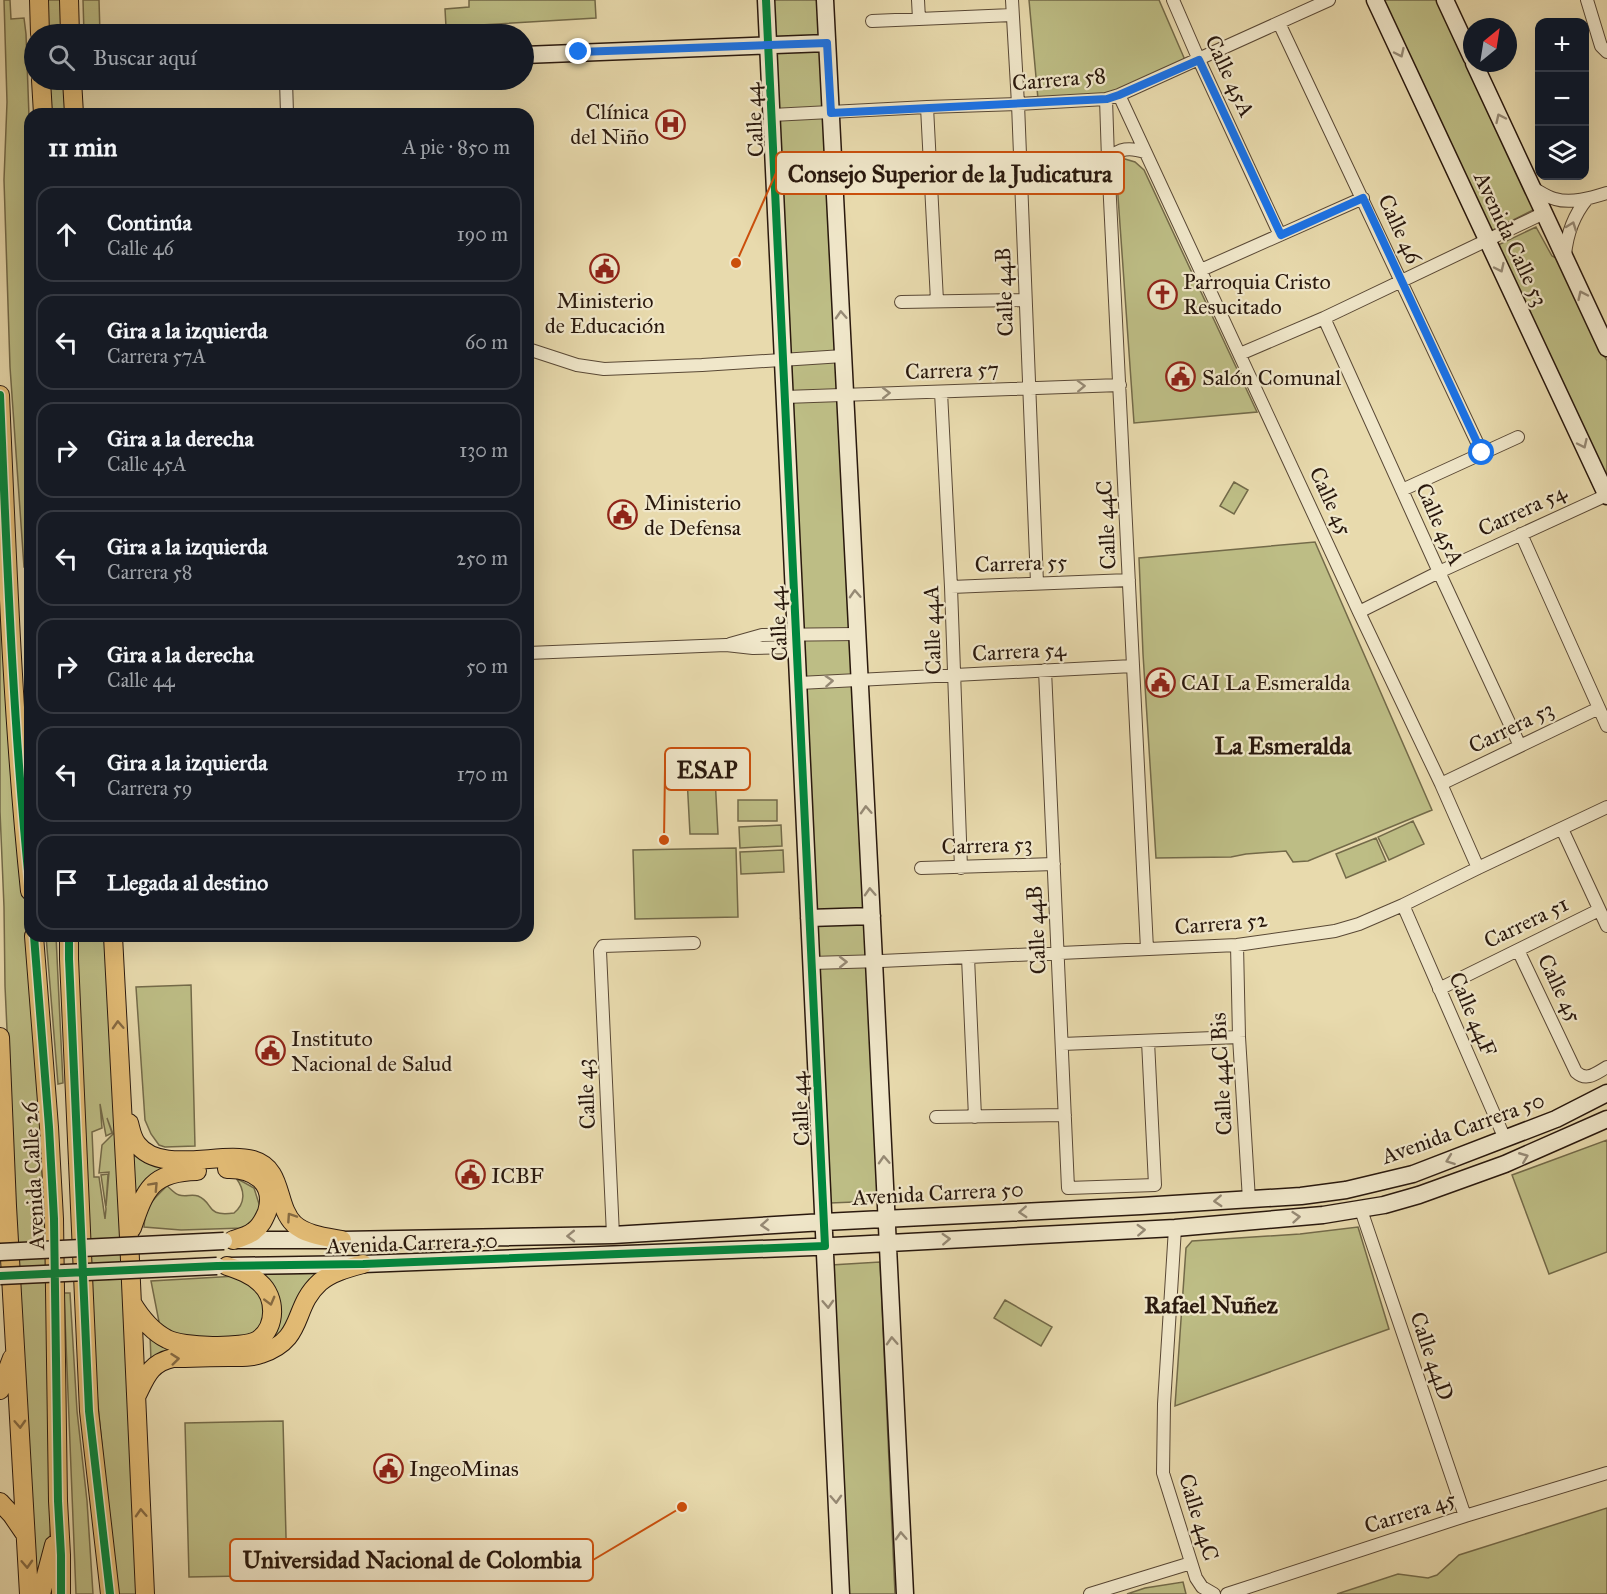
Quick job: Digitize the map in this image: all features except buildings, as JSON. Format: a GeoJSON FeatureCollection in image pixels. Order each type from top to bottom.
{"type":"FeatureCollection","features":[{"type":"Feature","properties":{"kind":"main road"},"geometry":{"type":"LineString","coordinates":[[39,0],[40,24]]}},
{"type":"Feature","properties":{"kind":"main road"},"geometry":{"type":"LineString","coordinates":[[69,0],[70,24]]}},
{"type":"Feature","properties":{"kind":"main road","name":"Calle 44"},"geometry":{"type":"LineString","coordinates":[[766,0],[841,1594]]}},
{"type":"Feature","properties":{"kind":"main road"},"geometry":{"type":"LineString","coordinates":[[825,0],[904,1594]]}},
{"type":"Feature","properties":{"kind":"main road","name":"Avenida Calle 53"},"geometry":{"type":"LineString","coordinates":[[1375,0],[1607,496]]}},
{"type":"Feature","properties":{"kind":"main road"},"geometry":{"type":"LineString","coordinates":[[1445,0],[1463,39]]}},
{"type":"Feature","properties":{"kind":"main road"},"geometry":{"type":"LineString","coordinates":[[534,55],[827,43]]}},
{"type":"Feature","properties":{"kind":"main road","name":"Avenida Calle 53"},"geometry":{"type":"LineString","coordinates":[[1478,72],[1607,348]]}},
{"type":"Feature","properties":{"kind":"main road"},"geometry":{"type":"LineString","coordinates":[[42,90],[43,108]]}},
{"type":"Feature","properties":{"kind":"main road"},"geometry":{"type":"LineString","coordinates":[[73,90],[74,108]]}},
{"type":"Feature","properties":{"kind":"main road"},"geometry":{"type":"LineString","coordinates":[[0,395],[20,794],[24,833]]}},
{"type":"Feature","properties":{"kind":"main road"},"geometry":{"type":"LineString","coordinates":[[809,918],[872,916]]}},
{"type":"Feature","properties":{"kind":"main road","name":"Avenida Calle 26"},"geometry":{"type":"LineString","coordinates":[[34,942],[54,1219],[61,1594]]}},
{"type":"Feature","properties":{"kind":"main road","name":"Avenida Calle 26"},"geometry":{"type":"LineString","coordinates":[[69,942],[89,1411],[110,1594]]}},
{"type":"Feature","properties":{"kind":"main road"},"geometry":{"type":"LineString","coordinates":[[113,942],[145,1594]]}},
{"type":"Feature","properties":{"kind":"main road","name":"Avenida Calle 26"},"geometry":{"type":"LineString","coordinates":[[0,1037],[3,1180],[29,1594]]}},
{"type":"Feature","properties":{"kind":"main road"},"geometry":{"type":"LineString","coordinates":[[121,1083],[132,1135],[136,1143],[146,1152],[168,1160],[239,1158],[258,1162],[273,1175],[285,1211],[295,1224],[309,1232],[342,1240]]}},
{"type":"Feature","properties":{"kind":"main road","name":"Avenida Carrera 50"},"geometry":{"type":"LineString","coordinates":[[0,1252],[228,1241],[613,1235],[1300,1196],[1346,1190],[1413,1174],[1556,1119],[1607,1093]]}},
{"type":"Feature","properties":{"kind":"main road","name":"Avenida Carrera 50"},"geometry":{"type":"LineString","coordinates":[[0,1276],[222,1266],[363,1264],[825,1246],[1175,1228],[1323,1215],[1360,1210],[1403,1200],[1505,1164],[1607,1119]]}},
{"type":"Feature","properties":{"kind":"main road"},"geometry":{"type":"LineString","coordinates":[[129,1238],[144,1197],[161,1178],[182,1171],[238,1169],[259,1178],[264,1183],[269,1200],[260,1227],[248,1235],[228,1241]]}},
{"type":"Feature","properties":{"kind":"main road"},"geometry":{"type":"LineString","coordinates":[[136,1397],[150,1371],[157,1364],[166,1360],[253,1357],[277,1347],[290,1335],[304,1303],[322,1280],[363,1264]]}},
{"type":"Feature","properties":{"kind":"main road"},"geometry":{"type":"LineString","coordinates":[[132,1303],[154,1331],[174,1342],[214,1346],[252,1342],[264,1335],[269,1327],[272,1311],[269,1295],[261,1283],[249,1275],[222,1266]]}},
{"type":"Feature","properties":{"kind":"main road"},"geometry":{"type":"LineString","coordinates":[[0,1390],[15,1345]]}},
{"type":"Feature","properties":{"kind":"main road"},"geometry":{"type":"LineString","coordinates":[[41,1594],[53,1551],[58,1501]]}},
{"type":"Feature","properties":{"kind":"main road"},"geometry":{"type":"LineString","coordinates":[[0,1502],[26,1534]]}},
{"type":"Feature","properties":{"kind":"street"},"geometry":{"type":"LineString","coordinates":[[918,0],[919,19]]}},
{"type":"Feature","properties":{"kind":"street","name":"Calle 44B"},"geometry":{"type":"LineString","coordinates":[[1012,0],[1037,583]]}},
{"type":"Feature","properties":{"kind":"street","name":"Calle 45A"},"geometry":{"type":"LineString","coordinates":[[1173,0],[1281,235]]}},
{"type":"Feature","properties":{"kind":"street","name":"Carrera 58"},"geometry":{"type":"LineString","coordinates":[[772,115],[1107,99],[1199,60],[1329,0]]}},
{"type":"Feature","properties":{"kind":"street"},"geometry":{"type":"LineString","coordinates":[[1587,0],[1601,46],[1607,52]]}},
{"type":"Feature","properties":{"kind":"street"},"geometry":{"type":"LineString","coordinates":[[872,21],[1012,15]]}},
{"type":"Feature","properties":{"kind":"street","name":"Calle 46"},"geometry":{"type":"LineString","coordinates":[[1280,23],[1482,453]]}},
{"type":"Feature","properties":{"kind":"street"},"geometry":{"type":"LineString","coordinates":[[286,90],[287,108]]}},
{"type":"Feature","properties":{"kind":"street","name":"Calle 45"},"geometry":{"type":"LineString","coordinates":[[1119,95],[1441,784],[1478,868]]}},
{"type":"Feature","properties":{"kind":"street","name":"Calle 44C"},"geometry":{"type":"LineString","coordinates":[[1107,99],[1108,159],[1147,949]]}},
{"type":"Feature","properties":{"kind":"street"},"geometry":{"type":"LineString","coordinates":[[927,107],[937,301]]}},
{"type":"Feature","properties":{"kind":"street"},"geometry":{"type":"LineString","coordinates":[[1108,159],[1115,152],[1125,148],[1145,152]]}},
{"type":"Feature","properties":{"kind":"street"},"geometry":{"type":"LineString","coordinates":[[1533,188],[1555,200],[1565,201],[1587,199],[1607,193]]}},
{"type":"Feature","properties":{"kind":"street"},"geometry":{"type":"LineString","coordinates":[[1201,270],[1363,198]]}},
{"type":"Feature","properties":{"kind":"street"},"geometry":{"type":"LineString","coordinates":[[1564,256],[1573,220],[1587,199]]}},
{"type":"Feature","properties":{"kind":"street"},"geometry":{"type":"LineString","coordinates":[[1240,354],[1324,318],[1544,213]]}},
{"type":"Feature","properties":{"kind":"street"},"geometry":{"type":"LineString","coordinates":[[901,302],[1025,300]]}},
{"type":"Feature","properties":{"kind":"street","name":"Calle 45A"},"geometry":{"type":"LineString","coordinates":[[1324,318],[1520,746]]}},
{"type":"Feature","properties":{"kind":"street"},"geometry":{"type":"LineString","coordinates":[[534,351],[577,365],[604,369],[843,356]]}},
{"type":"Feature","properties":{"kind":"street","name":"Carrera 57"},"geometry":{"type":"LineString","coordinates":[[785,397],[1120,385]]}},
{"type":"Feature","properties":{"kind":"street","name":"Calle 44A"},"geometry":{"type":"LineString","coordinates":[[941,392],[951,587],[961,868]]}},
{"type":"Feature","properties":{"kind":"street"},"geometry":{"type":"LineString","coordinates":[[1402,490],[1518,437]]}},
{"type":"Feature","properties":{"kind":"street","name":"Carrera 54"},"geometry":{"type":"LineString","coordinates":[[1359,612],[1439,572],[1607,496]]}},
{"type":"Feature","properties":{"kind":"street"},"geometry":{"type":"LineString","coordinates":[[1521,534],[1607,726]]}},
{"type":"Feature","properties":{"kind":"street","name":"Carrera 55"},"geometry":{"type":"LineString","coordinates":[[951,587],[1129,580]]}},
{"type":"Feature","properties":{"kind":"street"},"geometry":{"type":"LineString","coordinates":[[534,653],[726,645],[753,648],[857,634]]}},
{"type":"Feature","properties":{"kind":"street","name":"Carrera 54"},"geometry":{"type":"LineString","coordinates":[[799,683],[1133,666]]}},
{"type":"Feature","properties":{"kind":"street","name":"Calle 44B"},"geometry":{"type":"LineString","coordinates":[[1045,670],[1068,1188],[1155,1185],[1148,1041]]}},
{"type":"Feature","properties":{"kind":"street","name":"Carrera 53"},"geometry":{"type":"LineString","coordinates":[[1441,784],[1599,708]]}},
{"type":"Feature","properties":{"kind":"street","name":"Carrera 52"},"geometry":{"type":"LineString","coordinates":[[811,963],[1238,945],[1335,931],[1359,924],[1403,905],[1607,807]]}},
{"type":"Feature","properties":{"kind":"street"},"geometry":{"type":"LineString","coordinates":[[1562,829],[1607,926]]}},
{"type":"Feature","properties":{"kind":"street","name":"Carrera 53"},"geometry":{"type":"LineString","coordinates":[[921,868],[1054,864]]}},
{"type":"Feature","properties":{"kind":"street","name":"Calle 44F"},"geometry":{"type":"LineString","coordinates":[[1403,905],[1505,1139]]}},
{"type":"Feature","properties":{"kind":"street","name":"Carrera 51"},"geometry":{"type":"LineString","coordinates":[[1439,989],[1599,910]]}},
{"type":"Feature","properties":{"kind":"street","name":"Calle 43"},"geometry":{"type":"LineString","coordinates":[[613,1235],[600,951],[603,946],[694,943]]}},
{"type":"Feature","properties":{"kind":"street","name":"Calle 44C Bis"},"geometry":{"type":"LineString","coordinates":[[1238,945],[1239,1037],[1249,1200]]}},
{"type":"Feature","properties":{"kind":"street","name":"Calle 45"},"geometry":{"type":"LineString","coordinates":[[1518,950],[1576,1072],[1581,1076],[1590,1076],[1607,1067]]}},
{"type":"Feature","properties":{"kind":"street"},"geometry":{"type":"LineString","coordinates":[[968,957],[975,1117]]}},
{"type":"Feature","properties":{"kind":"street"},"geometry":{"type":"LineString","coordinates":[[1062,1044],[1239,1037]]}},
{"type":"Feature","properties":{"kind":"street"},"geometry":{"type":"LineString","coordinates":[[936,1118],[1065,1115]]}},
{"type":"Feature","properties":{"kind":"street","name":"Calle 44D"},"geometry":{"type":"LineString","coordinates":[[1360,1210],[1465,1516]]}},
{"type":"Feature","properties":{"kind":"street","name":"Calle 44C"},"geometry":{"type":"LineString","coordinates":[[1175,1228],[1164,1404],[1163,1473],[1198,1583],[1211,1593]]}},
{"type":"Feature","properties":{"kind":"street","name":"Carrera 45"},"geometry":{"type":"LineString","coordinates":[[1227,1594],[1465,1516],[1607,1473]]}},
{"type":"Feature","properties":{"kind":"street"},"geometry":{"type":"LineString","coordinates":[[1090,1594],[1191,1563]]}},
{"type":"Feature","properties":{"kind":"green space"},"geometry":{"type":"Polygon","coordinates":[[[4,0],[10,0],[11,19],[24,18],[24,90],[28,90],[29,108],[24,108],[24,567],[10,367],[4,180],[7,102],[4,0]]]}},
{"type":"Feature","properties":{"kind":"green space"},"geometry":{"type":"Polygon","coordinates":[[[47,0],[61,0],[62,24],[47,24],[47,0]]]}},
{"type":"Feature","properties":{"kind":"green space"},"geometry":{"type":"Polygon","coordinates":[[[83,0],[99,0],[100,24],[84,24],[83,0]]]}},
{"type":"Feature","properties":{"kind":"green space"},"geometry":{"type":"Polygon","coordinates":[[[469,0],[595,0],[596,18],[496,24],[446,24],[445,9],[469,7],[469,0]]]}},
{"type":"Feature","properties":{"kind":"green space"},"geometry":{"type":"Polygon","coordinates":[[[772,0],[818,0],[879,1201],[830,1203],[772,0]]]}},
{"type":"Feature","properties":{"kind":"green space"},"geometry":{"type":"Polygon","coordinates":[[[1029,0],[1159,0],[1185,60],[1106,96],[1038,99],[1029,0]]]}},
{"type":"Feature","properties":{"kind":"green space"},"geometry":{"type":"Polygon","coordinates":[[[1382,0],[1438,0],[1463,53],[1463,72],[1472,72],[1537,208],[1489,232],[1382,0]]]}},
{"type":"Feature","properties":{"kind":"green space"},"geometry":{"type":"Polygon","coordinates":[[[49,90],[66,90],[67,108],[50,108],[49,90]]]}},
{"type":"Feature","properties":{"kind":"green space"},"geometry":{"type":"Polygon","coordinates":[[[1121,160],[1135,162],[1144,170],[1257,412],[1134,423],[1116,168],[1121,160]]]}},
{"type":"Feature","properties":{"kind":"green space"},"geometry":{"type":"Polygon","coordinates":[[[1536,227],[1552,256],[1560,260],[1607,361],[1607,483],[1496,246],[1536,227]]]}},
{"type":"Feature","properties":{"kind":"green space"},"geometry":{"type":"Polygon","coordinates":[[[1234,482],[1248,490],[1234,514],[1220,506],[1234,482]]]}},
{"type":"Feature","properties":{"kind":"green space"},"geometry":{"type":"Polygon","coordinates":[[[0,493],[19,840],[24,887],[24,942],[30,942],[44,1116],[52,1501],[50,1537],[44,1568],[33,1594],[5,986],[0,811],[0,493]]]}},
{"type":"Feature","properties":{"kind":"green space"},"geometry":{"type":"Polygon","coordinates":[[[1315,542],[1432,810],[1308,861],[1293,862],[1286,851],[1231,857],[1156,858],[1139,558],[1315,542]]]}},
{"type":"Feature","properties":{"kind":"green space"},"geometry":{"type":"Polygon","coordinates":[[[714,758],[718,834],[690,834],[686,759],[714,758]]]}},
{"type":"Feature","properties":{"kind":"green space"},"geometry":{"type":"Polygon","coordinates":[[[738,800],[777,800],[777,821],[738,821],[738,800]]]}},
{"type":"Feature","properties":{"kind":"green space"},"geometry":{"type":"Polygon","coordinates":[[[1413,821],[1424,844],[1389,860],[1378,837],[1413,821]]]}},
{"type":"Feature","properties":{"kind":"green space"},"geometry":{"type":"Polygon","coordinates":[[[781,825],[782,846],[740,848],[739,827],[781,825]]]}},
{"type":"Feature","properties":{"kind":"green space"},"geometry":{"type":"Polygon","coordinates":[[[1376,838],[1386,861],[1346,878],[1336,854],[1376,838]]]}},
{"type":"Feature","properties":{"kind":"green space"},"geometry":{"type":"Polygon","coordinates":[[[736,848],[738,917],[635,919],[633,850],[736,848]]]}},
{"type":"Feature","properties":{"kind":"green space"},"geometry":{"type":"Polygon","coordinates":[[[783,850],[784,872],[741,874],[740,852],[783,850]]]}},
{"type":"Feature","properties":{"kind":"green space"},"geometry":{"type":"Polygon","coordinates":[[[46,942],[56,942],[63,1083],[58,1084],[46,942]]]}},
{"type":"Feature","properties":{"kind":"green space"},"geometry":{"type":"Polygon","coordinates":[[[76,942],[106,942],[140,1594],[116,1594],[92,1341],[76,942]],[[100,1104],[102,1128],[92,1132],[94,1177],[99,1177],[105,1219],[106,1209],[101,1175],[108,1174],[106,1206],[109,1172],[99,1173],[102,1145],[113,1134],[107,1118],[112,1133],[106,1136],[100,1104]]]}},
{"type":"Feature","properties":{"kind":"green space"},"geometry":{"type":"Polygon","coordinates":[[[191,985],[195,1146],[165,1147],[159,1145],[145,1120],[136,987],[191,985]]]}},
{"type":"Feature","properties":{"kind":"green space"},"geometry":{"type":"Polygon","coordinates":[[[1607,1140],[1607,1252],[1549,1274],[1512,1175],[1607,1140]]]}},
{"type":"Feature","properties":{"kind":"green space"},"geometry":{"type":"Polygon","coordinates":[[[130,1145],[173,1165],[133,1203],[130,1145]]]}},
{"type":"Feature","properties":{"kind":"green space"},"geometry":{"type":"Polygon","coordinates":[[[236,1178],[254,1188],[260,1207],[259,1214],[244,1228],[181,1230],[144,1227],[146,1214],[151,1204],[167,1186],[179,1195],[198,1196],[218,1213],[234,1213],[241,1205],[243,1196],[236,1178]]]}},
{"type":"Feature","properties":{"kind":"green space"},"geometry":{"type":"Polygon","coordinates":[[[1358,1227],[1389,1329],[1175,1406],[1186,1248],[1192,1241],[1300,1234],[1358,1227]]]}},
{"type":"Feature","properties":{"kind":"green space"},"geometry":{"type":"Polygon","coordinates":[[[880,1262],[895,1594],[847,1594],[831,1265],[880,1262]]]}},
{"type":"Feature","properties":{"kind":"green space"},"geometry":{"type":"Polygon","coordinates":[[[326,1273],[276,1342],[151,1361],[150,1334],[198,1348],[273,1328],[258,1274],[326,1273]]]}},
{"type":"Feature","properties":{"kind":"green space"},"geometry":{"type":"Polygon","coordinates":[[[237,1276],[265,1295],[264,1323],[250,1337],[194,1341],[160,1327],[151,1281],[237,1276]]]}},
{"type":"Feature","properties":{"kind":"green space"},"geometry":{"type":"Polygon","coordinates":[[[64,1293],[70,1293],[77,1411],[87,1501],[93,1594],[76,1594],[64,1293]]]}},
{"type":"Feature","properties":{"kind":"green space"},"geometry":{"type":"Polygon","coordinates":[[[1005,1300],[1052,1327],[1041,1346],[994,1318],[1005,1300]]]}},
{"type":"Feature","properties":{"kind":"green space"},"geometry":{"type":"Polygon","coordinates":[[[283,1421],[287,1575],[189,1577],[185,1423],[283,1421]]]}},
{"type":"Feature","properties":{"kind":"green space"},"geometry":{"type":"Polygon","coordinates":[[[1607,1508],[1607,1594],[1337,1594],[1398,1574],[1428,1578],[1437,1575],[1459,1555],[1607,1508]]]}},
{"type":"Feature","properties":{"kind":"green space"},"geometry":{"type":"Polygon","coordinates":[[[1183,1582],[1186,1594],[1127,1594],[1145,1588],[1183,1582]]]}},
{"type":"Feature","properties":{"kind":"cycle path"},"geometry":{"type":"LineString","coordinates":[[0,1276],[217,1266],[363,1264],[825,1246],[766,0]]}},
{"type":"Feature","properties":{"kind":"cycle path"},"geometry":{"type":"LineString","coordinates":[[0,395],[8,582],[24,829]]}},
{"type":"Feature","properties":{"kind":"cycle path"},"geometry":{"type":"LineString","coordinates":[[34,942],[54,1219],[61,1594]]}},
{"type":"Feature","properties":{"kind":"cycle path"},"geometry":{"type":"LineString","coordinates":[[69,942],[89,1411],[110,1594]]}},
{"type":"Feature","properties":{"kind":"place","name":"Clínica del Niño"},"geometry":{"type":"Point","coordinates":[670,124]}},
{"type":"Feature","properties":{"kind":"place","name":"Consejo Superior de la Judicatura"},"geometry":{"type":"Point","coordinates":[736,263]}},
{"type":"Feature","properties":{"kind":"place","name":"Ministerio de Educación"},"geometry":{"type":"Point","coordinates":[605,268]}},
{"type":"Feature","properties":{"kind":"place","name":"Parroquia Cristo Resucitado"},"geometry":{"type":"Point","coordinates":[1162,294]}},
{"type":"Feature","properties":{"kind":"place","name":"Salón Comunal"},"geometry":{"type":"Point","coordinates":[1181,377]}},
{"type":"Feature","properties":{"kind":"place","name":"Ministerio de Defensa"},"geometry":{"type":"Point","coordinates":[623,515]}},
{"type":"Feature","properties":{"kind":"place","name":"CAI La Esmeralda"},"geometry":{"type":"Point","coordinates":[1160,682]}},
{"type":"Feature","properties":{"kind":"place","name":"ESAP"},"geometry":{"type":"Point","coordinates":[664,840]}},
{"type":"Feature","properties":{"kind":"place","name":"Instituto Nacional de Salud"},"geometry":{"type":"Point","coordinates":[270,1051]}},
{"type":"Feature","properties":{"kind":"place","name":"ICBF"},"geometry":{"type":"Point","coordinates":[470,1175]}},
{"type":"Feature","properties":{"kind":"place","name":"IngeoMinas"},"geometry":{"type":"Point","coordinates":[388,1468]}},
{"type":"Feature","properties":{"kind":"place","name":"Universidad Nacional de Colombia"},"geometry":{"type":"Point","coordinates":[682,1507]}},
{"type":"Feature","properties":{"kind":"district","name":"La Esmeralda"},"geometry":{"type":"Point","coordinates":[1283,746]}},
{"type":"Feature","properties":{"kind":"district","name":"Rafael Nuñez"},"geometry":{"type":"Point","coordinates":[1211,1305]}},
{"type":"Feature","properties":{"kind":"route"},"geometry":{"type":"LineString","coordinates":[[579,52],[827,43],[831,113],[1107,99],[1199,60],[1281,235],[1363,198],[1482,453]]}}]}
